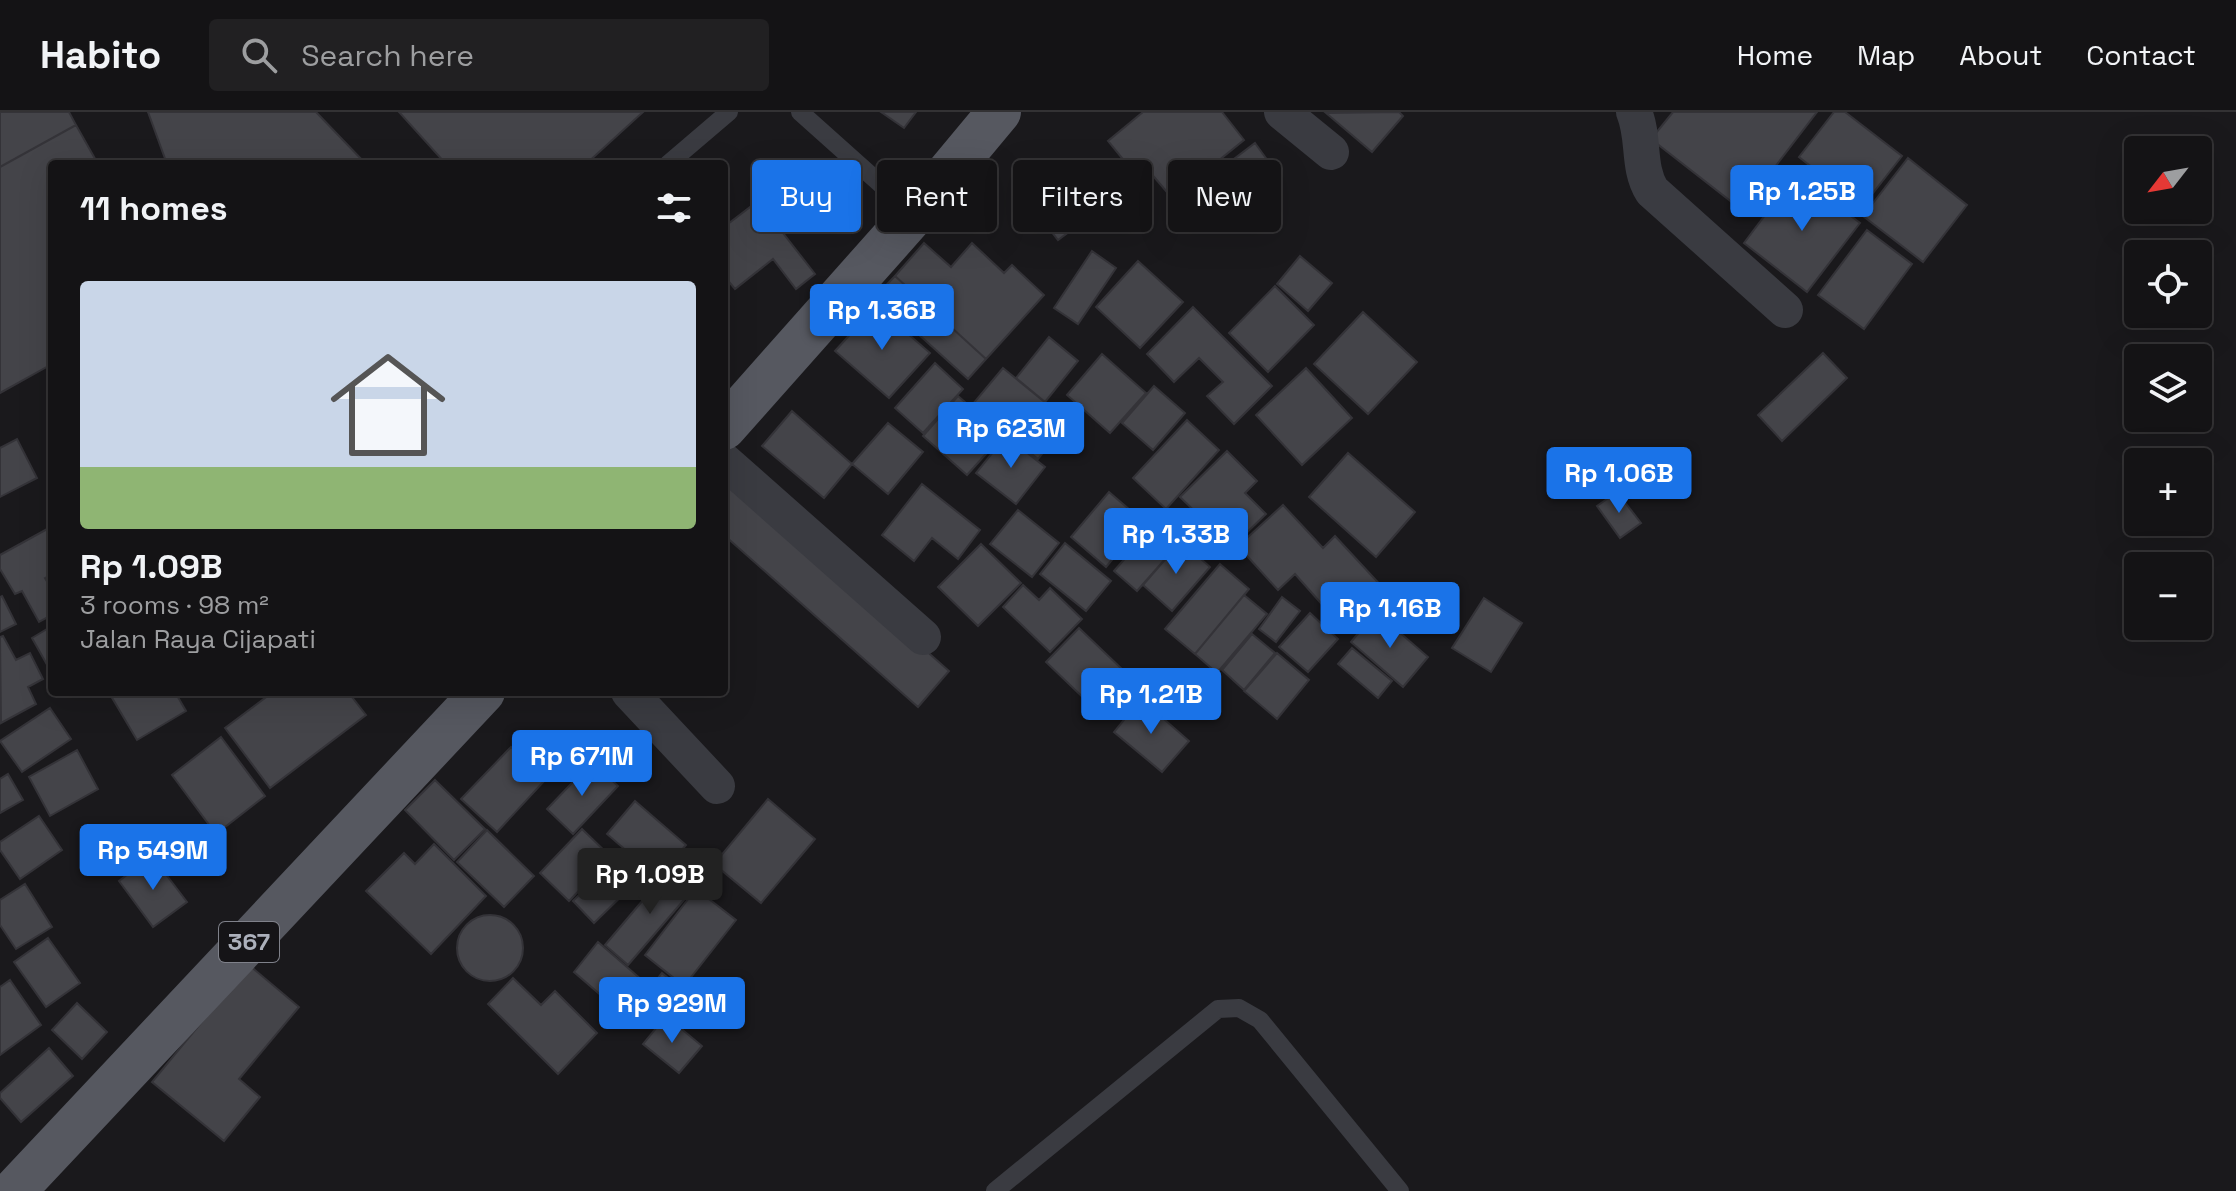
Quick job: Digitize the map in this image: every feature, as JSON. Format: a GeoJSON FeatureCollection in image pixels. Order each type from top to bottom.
{"type":"FeatureCollection","features":[{"type":"Feature","properties":{"kind":"main road"},"geometry":{"type":"LineString","coordinates":[[959,160],[999,112]]}},
{"type":"Feature","properties":{"kind":"main road"},"geometry":{"type":"LineString","coordinates":[[728,423],[898,232]]}},
{"type":"Feature","properties":{"kind":"main road","name":"367"},"geometry":{"type":"LineString","coordinates":[[14,1191],[479,696]]}},
{"type":"Feature","properties":{"kind":"street"},"geometry":{"type":"LineString","coordinates":[[1282,112],[1331,152]]}},
{"type":"Feature","properties":{"kind":"street"},"geometry":{"type":"LineString","coordinates":[[1634,112],[1639,126],[1643,169],[1652,191],[1785,310]]}},
{"type":"Feature","properties":{"kind":"street"},"geometry":{"type":"LineString","coordinates":[[728,465],[923,637]]}},
{"type":"Feature","properties":{"kind":"street"},"geometry":{"type":"LineString","coordinates":[[633,696],[717,786]]}},
{"type":"Feature","properties":{"kind":"lane"},"geometry":{"type":"LineString","coordinates":[[673,160],[729,112]]}},
{"type":"Feature","properties":{"kind":"lane"},"geometry":{"type":"LineString","coordinates":[[800,112],[877,181]]}},
{"type":"Feature","properties":{"kind":"lane"},"geometry":{"type":"LineString","coordinates":[[995,1191],[1218,1009],[1239,1008],[1260,1020],[1400,1191]]}},
{"type":"Feature","properties":{"kind":"building"},"geometry":{"type":"Polygon","coordinates":[[[0,112],[69,112],[76,125],[0,167],[0,112]]]}},
{"type":"Feature","properties":{"kind":"building"},"geometry":{"type":"Polygon","coordinates":[[[148,112],[316,112],[362,160],[166,160],[148,112]]]}},
{"type":"Feature","properties":{"kind":"building"},"geometry":{"type":"Polygon","coordinates":[[[399,112],[643,112],[590,160],[442,160],[399,112]]]}},
{"type":"Feature","properties":{"kind":"building"},"geometry":{"type":"Polygon","coordinates":[[[881,112],[916,112],[904,128],[881,112]]]}},
{"type":"Feature","properties":{"kind":"building"},"geometry":{"type":"Polygon","coordinates":[[[1143,112],[1222,112],[1244,140],[1219,160],[1168,160],[1168,193],[1152,175],[1152,160],[1124,160],[1108,141],[1143,112]]]}},
{"type":"Feature","properties":{"kind":"building"},"geometry":{"type":"Polygon","coordinates":[[[1399,112],[1403,116],[1372,152],[1326,113],[1399,112]]]}},
{"type":"Feature","properties":{"kind":"building"},"geometry":{"type":"Polygon","coordinates":[[[1673,112],[1817,112],[1742,210],[1651,139],[1673,112]]]}},
{"type":"Feature","properties":{"kind":"building"},"geometry":{"type":"Polygon","coordinates":[[[1834,112],[1845,112],[1902,156],[1862,207],[1799,157],[1834,112]]]}},
{"type":"Feature","properties":{"kind":"building"},"geometry":{"type":"Polygon","coordinates":[[[76,125],[96,160],[48,160],[48,366],[0,393],[0,167],[76,125]]]}},
{"type":"Feature","properties":{"kind":"building"},"geometry":{"type":"Polygon","coordinates":[[[1255,143],[1267,160],[1233,160],[1255,143]]]}},
{"type":"Feature","properties":{"kind":"building"},"geometry":{"type":"Polygon","coordinates":[[[1908,158],[1967,205],[1923,262],[1863,216],[1908,158]]]}},
{"type":"Feature","properties":{"kind":"building"},"geometry":{"type":"Polygon","coordinates":[[[1796,174],[1860,223],[1807,292],[1744,243],[1796,174]]]}},
{"type":"Feature","properties":{"kind":"building"},"geometry":{"type":"Polygon","coordinates":[[[752,206],[752,232],[782,232],[815,274],[796,289],[773,259],[735,289],[728,281],[728,224],[752,206]]]}},
{"type":"Feature","properties":{"kind":"building"},"geometry":{"type":"Polygon","coordinates":[[[1867,230],[1912,264],[1864,329],[1818,295],[1867,230]]]}},
{"type":"Feature","properties":{"kind":"building"},"geometry":{"type":"Polygon","coordinates":[[[1052,232],[1069,232],[1058,240],[1052,232]]]}},
{"type":"Feature","properties":{"kind":"building"},"geometry":{"type":"Polygon","coordinates":[[[924,243],[951,267],[972,243],[1004,273],[1012,265],[1044,295],[986,359],[895,276],[924,243]]]}},
{"type":"Feature","properties":{"kind":"building"},"geometry":{"type":"Polygon","coordinates":[[[1092,251],[1116,268],[1078,324],[1054,308],[1092,251]]]}},
{"type":"Feature","properties":{"kind":"building"},"geometry":{"type":"Polygon","coordinates":[[[1300,256],[1332,283],[1308,311],[1277,284],[1300,256]]]}},
{"type":"Feature","properties":{"kind":"building"},"geometry":{"type":"Polygon","coordinates":[[[1138,261],[1183,302],[1140,348],[1096,307],[1138,261]]]}},
{"type":"Feature","properties":{"kind":"building"},"geometry":{"type":"Polygon","coordinates":[[[895,276],[986,359],[968,379],[876,296],[895,276]]]}},
{"type":"Feature","properties":{"kind":"building"},"geometry":{"type":"Polygon","coordinates":[[[1275,286],[1314,325],[1268,372],[1229,333],[1275,286]]]}},
{"type":"Feature","properties":{"kind":"building"},"geometry":{"type":"Polygon","coordinates":[[[876,306],[930,353],[889,398],[835,351],[876,306]]]}},
{"type":"Feature","properties":{"kind":"building"},"geometry":{"type":"Polygon","coordinates":[[[1193,307],[1272,386],[1234,424],[1207,396],[1223,382],[1199,358],[1174,382],[1147,354],[1193,307]]]}},
{"type":"Feature","properties":{"kind":"building"},"geometry":{"type":"Polygon","coordinates":[[[1363,312],[1417,362],[1368,414],[1314,364],[1363,312]]]}},
{"type":"Feature","properties":{"kind":"building"},"geometry":{"type":"Polygon","coordinates":[[[1049,337],[1078,361],[1045,402],[1016,378],[1049,337]]]}},
{"type":"Feature","properties":{"kind":"building"},"geometry":{"type":"Polygon","coordinates":[[[1823,353],[1847,378],[1782,441],[1758,415],[1823,353]]]}},
{"type":"Feature","properties":{"kind":"building"},"geometry":{"type":"Polygon","coordinates":[[[1102,354],[1146,393],[1110,433],[1067,395],[1102,354]]]}},
{"type":"Feature","properties":{"kind":"building"},"geometry":{"type":"Polygon","coordinates":[[[935,363],[963,389],[923,433],[895,408],[935,363]]]}},
{"type":"Feature","properties":{"kind":"building"},"geometry":{"type":"Polygon","coordinates":[[[1003,368],[1068,421],[1038,459],[972,405],[1003,368]]]}},
{"type":"Feature","properties":{"kind":"building"},"geometry":{"type":"Polygon","coordinates":[[[1306,368],[1352,418],[1302,465],[1256,415],[1306,368]]]}},
{"type":"Feature","properties":{"kind":"building"},"geometry":{"type":"Polygon","coordinates":[[[1154,386],[1185,413],[1153,450],[1122,423],[1154,386]]]}},
{"type":"Feature","properties":{"kind":"building"},"geometry":{"type":"Polygon","coordinates":[[[958,396],[1003,435],[967,475],[923,436],[958,396]]]}},
{"type":"Feature","properties":{"kind":"building"},"geometry":{"type":"Polygon","coordinates":[[[792,411],[852,464],[824,498],[762,446],[792,411]]]}},
{"type":"Feature","properties":{"kind":"building"},"geometry":{"type":"Polygon","coordinates":[[[1187,420],[1219,450],[1166,509],[1133,478],[1187,420]]]}},
{"type":"Feature","properties":{"kind":"building"},"geometry":{"type":"Polygon","coordinates":[[[888,423],[923,452],[888,494],[852,464],[888,423]]]}},
{"type":"Feature","properties":{"kind":"building"},"geometry":{"type":"Polygon","coordinates":[[[1006,436],[1045,467],[1016,504],[976,473],[1006,436]]]}},
{"type":"Feature","properties":{"kind":"building"},"geometry":{"type":"Polygon","coordinates":[[[17,439],[37,478],[0,497],[0,448],[17,439]]]}},
{"type":"Feature","properties":{"kind":"building"},"geometry":{"type":"Polygon","coordinates":[[[1227,451],[1257,481],[1245,493],[1266,514],[1240,539],[1216,515],[1208,524],[1180,497],[1227,451]]]}},
{"type":"Feature","properties":{"kind":"building"},"geometry":{"type":"Polygon","coordinates":[[[1348,453],[1415,512],[1376,557],[1309,497],[1348,453]]]}},
{"type":"Feature","properties":{"kind":"building"},"geometry":{"type":"Polygon","coordinates":[[[735,481],[949,671],[918,707],[728,539],[728,489],[735,481]]]}},
{"type":"Feature","properties":{"kind":"building"},"geometry":{"type":"Polygon","coordinates":[[[922,484],[980,530],[958,559],[932,538],[914,561],[882,535],[922,484]]]}},
{"type":"Feature","properties":{"kind":"building"},"geometry":{"type":"Polygon","coordinates":[[[1109,492],[1144,522],[1106,567],[1071,537],[1109,492]]]}},
{"type":"Feature","properties":{"kind":"building"},"geometry":{"type":"Polygon","coordinates":[[[1617,492],[1641,523],[1620,538],[1597,506],[1617,492]]]}},
{"type":"Feature","properties":{"kind":"building"},"geometry":{"type":"Polygon","coordinates":[[[1283,505],[1323,548],[1335,536],[1385,590],[1343,628],[1295,574],[1278,590],[1238,546],[1283,505]]]}},
{"type":"Feature","properties":{"kind":"building"},"geometry":{"type":"Polygon","coordinates":[[[1018,510],[1059,543],[1032,577],[990,544],[1018,510]]]}},
{"type":"Feature","properties":{"kind":"building"},"geometry":{"type":"Polygon","coordinates":[[[1158,521],[1181,541],[1137,591],[1114,571],[1158,521]]]}},
{"type":"Feature","properties":{"kind":"building"},"geometry":{"type":"Polygon","coordinates":[[[48,529],[48,576],[45,578],[48,583],[48,617],[39,622],[22,591],[15,594],[0,569],[0,555],[48,529]]]}},
{"type":"Feature","properties":{"kind":"building"},"geometry":{"type":"Polygon","coordinates":[[[1181,541],[1210,567],[1172,611],[1143,585],[1181,541]]]}},
{"type":"Feature","properties":{"kind":"building"},"geometry":{"type":"Polygon","coordinates":[[[1065,543],[1111,581],[1086,611],[1040,574],[1065,543]]]}},
{"type":"Feature","properties":{"kind":"building"},"geometry":{"type":"Polygon","coordinates":[[[981,544],[1021,583],[978,626],[938,587],[981,544]]]}},
{"type":"Feature","properties":{"kind":"building"},"geometry":{"type":"Polygon","coordinates":[[[1220,564],[1249,589],[1195,654],[1165,629],[1220,564]]]}},
{"type":"Feature","properties":{"kind":"building"},"geometry":{"type":"Polygon","coordinates":[[[1023,585],[1039,600],[1050,588],[1082,619],[1050,652],[1003,607],[1023,585]]]}},
{"type":"Feature","properties":{"kind":"building"},"geometry":{"type":"Polygon","coordinates":[[[1244,595],[1267,614],[1217,673],[1195,654],[1244,595]]]}},
{"type":"Feature","properties":{"kind":"building"},"geometry":{"type":"Polygon","coordinates":[[[0,597],[16,624],[0,632],[0,597]]]}},
{"type":"Feature","properties":{"kind":"building"},"geometry":{"type":"Polygon","coordinates":[[[1282,597],[1300,611],[1276,642],[1259,629],[1282,597]]]}},
{"type":"Feature","properties":{"kind":"building"},"geometry":{"type":"Polygon","coordinates":[[[1484,598],[1522,623],[1491,672],[1452,648],[1484,598]]]}},
{"type":"Feature","properties":{"kind":"building"},"geometry":{"type":"Polygon","coordinates":[[[1376,612],[1428,657],[1403,687],[1351,642],[1376,612]]]}},
{"type":"Feature","properties":{"kind":"building"},"geometry":{"type":"Polygon","coordinates":[[[1310,613],[1338,639],[1308,672],[1279,647],[1310,613]]]}},
{"type":"Feature","properties":{"kind":"building"},"geometry":{"type":"Polygon","coordinates":[[[48,628],[48,666],[32,638],[48,628]]]}},
{"type":"Feature","properties":{"kind":"building"},"geometry":{"type":"Polygon","coordinates":[[[1079,628],[1124,671],[1092,706],[1046,662],[1079,628]]]}},
{"type":"Feature","properties":{"kind":"building"},"geometry":{"type":"Polygon","coordinates":[[[1252,634],[1275,653],[1244,690],[1222,670],[1252,634]]]}},
{"type":"Feature","properties":{"kind":"building"},"geometry":{"type":"Polygon","coordinates":[[[3,636],[16,660],[30,653],[43,679],[28,687],[36,704],[1,723],[0,637],[3,636]]]}},
{"type":"Feature","properties":{"kind":"building"},"geometry":{"type":"Polygon","coordinates":[[[1352,648],[1392,681],[1378,698],[1338,664],[1352,648]]]}},
{"type":"Feature","properties":{"kind":"building"},"geometry":{"type":"Polygon","coordinates":[[[1277,653],[1309,680],[1277,719],[1244,691],[1277,653]]]}},
{"type":"Feature","properties":{"kind":"building"},"geometry":{"type":"Polygon","coordinates":[[[111,696],[177,696],[186,711],[137,740],[111,696]]]}},
{"type":"Feature","properties":{"kind":"building"},"geometry":{"type":"Polygon","coordinates":[[[268,696],[351,696],[366,715],[270,788],[225,728],[268,696]]]}},
{"type":"Feature","properties":{"kind":"building"},"geometry":{"type":"Polygon","coordinates":[[[1141,699],[1189,741],[1162,772],[1114,732],[1141,699]]]}},
{"type":"Feature","properties":{"kind":"building"},"geometry":{"type":"Polygon","coordinates":[[[50,708],[71,739],[22,772],[0,741],[50,708]]]}},
{"type":"Feature","properties":{"kind":"building"},"geometry":{"type":"Polygon","coordinates":[[[221,737],[265,796],[216,834],[172,775],[221,737]]]}},
{"type":"Feature","properties":{"kind":"building"},"geometry":{"type":"Polygon","coordinates":[[[511,747],[546,779],[497,832],[461,799],[511,747]]]}},
{"type":"Feature","properties":{"kind":"building"},"geometry":{"type":"Polygon","coordinates":[[[77,750],[98,789],[50,816],[29,777],[77,750]]]}},
{"type":"Feature","properties":{"kind":"building"},"geometry":{"type":"Polygon","coordinates":[[[592,762],[618,786],[573,834],[547,809],[592,762]]]}},
{"type":"Feature","properties":{"kind":"building"},"geometry":{"type":"Polygon","coordinates":[[[8,774],[23,800],[0,813],[0,779],[8,774]]]}},
{"type":"Feature","properties":{"kind":"building"},"geometry":{"type":"Polygon","coordinates":[[[435,780],[485,829],[454,860],[405,810],[435,780]]]}},
{"type":"Feature","properties":{"kind":"building"},"geometry":{"type":"Polygon","coordinates":[[[768,799],[815,839],[761,903],[714,864],[768,799]]]}},
{"type":"Feature","properties":{"kind":"building"},"geometry":{"type":"Polygon","coordinates":[[[635,801],[686,845],[658,878],[607,834],[635,801]]]}},
{"type":"Feature","properties":{"kind":"building"},"geometry":{"type":"Polygon","coordinates":[[[39,816],[62,850],[20,879],[0,850],[0,842],[39,816]]]}},
{"type":"Feature","properties":{"kind":"building"},"geometry":{"type":"Polygon","coordinates":[[[582,829],[611,857],[569,901],[540,873],[582,829]]]}},
{"type":"Feature","properties":{"kind":"building"},"geometry":{"type":"Polygon","coordinates":[[[487,830],[534,876],[504,907],[457,862],[487,830]]]}},
{"type":"Feature","properties":{"kind":"building"},"geometry":{"type":"Polygon","coordinates":[[[434,844],[486,896],[431,954],[366,891],[404,853],[415,864],[434,844]]]}},
{"type":"Feature","properties":{"kind":"building"},"geometry":{"type":"Polygon","coordinates":[[[152,856],[187,902],[153,927],[119,881],[152,856]]]}},
{"type":"Feature","properties":{"kind":"building"},"geometry":{"type":"Polygon","coordinates":[[[612,862],[634,884],[594,923],[573,901],[612,862]]]}},
{"type":"Feature","properties":{"kind":"building"},"geometry":{"type":"Polygon","coordinates":[[[671,867],[695,887],[628,965],[605,945],[671,867]]]}},
{"type":"Feature","properties":{"kind":"building"},"geometry":{"type":"Polygon","coordinates":[[[25,884],[52,927],[16,949],[0,925],[0,900],[25,884]]]}},
{"type":"Feature","properties":{"kind":"building"},"geometry":{"type":"Polygon","coordinates":[[[696,889],[736,920],[684,986],[645,955],[696,889]]]}},
{"type":"Feature","properties":{"kind":"building"},"geometry":{"type":"Polygon","coordinates":[[[490,915],[503,917],[513,925],[521,935],[521,961],[513,971],[503,979],[490,981],[477,979],[467,971],[459,961],[457,948],[459,935],[467,925],[477,917],[490,915]]]}},
{"type":"Feature","properties":{"kind":"building"},"geometry":{"type":"Polygon","coordinates":[[[48,938],[80,983],[46,1007],[14,962],[48,938]]]}},
{"type":"Feature","properties":{"kind":"building"},"geometry":{"type":"Polygon","coordinates":[[[598,942],[642,980],[617,1009],[574,972],[598,942]]]}},
{"type":"Feature","properties":{"kind":"building"},"geometry":{"type":"Polygon","coordinates":[[[249,965],[299,1007],[239,1079],[260,1097],[224,1141],[152,1082],[249,965]]]}},
{"type":"Feature","properties":{"kind":"building"},"geometry":{"type":"Polygon","coordinates":[[[662,973],[690,996],[672,1019],[644,996],[662,973]]]}},
{"type":"Feature","properties":{"kind":"building"},"geometry":{"type":"Polygon","coordinates":[[[513,978],[541,1005],[555,991],[597,1033],[558,1074],[488,1004],[513,978]]]}},
{"type":"Feature","properties":{"kind":"building"},"geometry":{"type":"Polygon","coordinates":[[[10,980],[41,1025],[0,1055],[0,987],[10,980]]]}},
{"type":"Feature","properties":{"kind":"building"},"geometry":{"type":"Polygon","coordinates":[[[77,1003],[107,1032],[82,1059],[52,1030],[77,1003]]]}},
{"type":"Feature","properties":{"kind":"building"},"geometry":{"type":"Polygon","coordinates":[[[666,1016],[702,1046],[679,1073],[643,1044],[666,1016]]]}},
{"type":"Feature","properties":{"kind":"building"},"geometry":{"type":"Polygon","coordinates":[[[49,1048],[73,1076],[21,1122],[0,1098],[0,1093],[49,1048]]]}}]}
